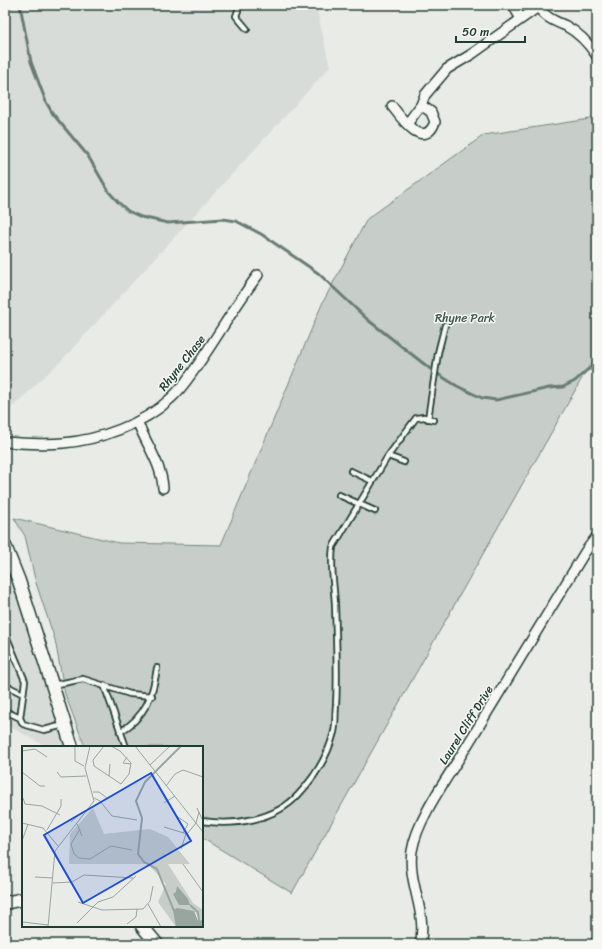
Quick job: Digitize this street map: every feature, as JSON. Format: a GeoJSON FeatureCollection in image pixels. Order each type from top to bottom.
{"type":"FeatureCollection","features":[{"type":"Feature","properties":{"kind":"street"},"geometry":{"type":"LineString","coordinates":[[513,5],[521,19]]}},
{"type":"Feature","properties":{"kind":"street"},"geometry":{"type":"LineString","coordinates":[[407,124],[421,105],[425,94],[447,69],[472,54],[538,6],[544,16],[577,33],[591,46],[597,56]]}},
{"type":"Feature","properties":{"kind":"street"},"geometry":{"type":"LineString","coordinates":[[392,106],[407,124],[418,133],[422,134],[429,131],[434,125],[435,118],[431,112],[421,105]]}},
{"type":"Feature","properties":{"kind":"street","name":"Rhyne Chase"},"geometry":{"type":"LineString","coordinates":[[5,442],[32,444],[75,442],[138,423],[171,399],[187,380],[258,275]]}},
{"type":"Feature","properties":{"kind":"street"},"geometry":{"type":"LineString","coordinates":[[138,423],[159,468],[163,480],[163,488]]}},
{"type":"Feature","properties":{"kind":"street","name":"Laurel Cliff Drive"},"geometry":{"type":"LineString","coordinates":[[420,944],[421,936],[418,904],[412,872],[412,851],[417,832],[431,804],[585,552],[597,536]]}},
{"type":"Feature","properties":{"kind":"street"},"geometry":{"type":"LineString","coordinates":[[5,546],[18,581],[72,746]]}},
{"type":"Feature","properties":{"kind":"street"},"geometry":{"type":"LineString","coordinates":[[5,902],[22,899]]}},
{"type":"Feature","properties":{"kind":"street"},"geometry":{"type":"LineString","coordinates":[[143,927],[157,944]]}},
{"type":"Feature","properties":{"kind":"lane"},"geometry":{"type":"LineString","coordinates":[[240,5],[236,16],[247,29]]}},
{"type":"Feature","properties":{"kind":"lane"},"geometry":{"type":"LineString","coordinates":[[203,821],[240,822],[266,816],[291,803],[312,780],[325,756],[334,731],[337,687],[335,604],[331,561],[333,547],[388,456],[416,418],[431,420],[438,353],[445,325]]}},
{"type":"Feature","properties":{"kind":"lane"},"geometry":{"type":"LineString","coordinates":[[388,456],[404,462]]}},
{"type":"Feature","properties":{"kind":"lane"},"geometry":{"type":"LineString","coordinates":[[351,471],[372,481]]}},
{"type":"Feature","properties":{"kind":"lane"},"geometry":{"type":"LineString","coordinates":[[339,495],[375,511]]}},
{"type":"Feature","properties":{"kind":"lane"},"geometry":{"type":"LineString","coordinates":[[5,633],[25,681],[20,718],[23,724],[44,730],[64,725]]}},
{"type":"Feature","properties":{"kind":"lane"},"geometry":{"type":"LineString","coordinates":[[120,732],[128,728],[138,717],[152,696],[157,668]]}},
{"type":"Feature","properties":{"kind":"lane"},"geometry":{"type":"LineString","coordinates":[[51,685],[82,679],[130,694],[152,696]]}},
{"type":"Feature","properties":{"kind":"lane"},"geometry":{"type":"LineString","coordinates":[[104,685],[126,746]]}},
{"type":"Feature","properties":{"kind":"lane"},"geometry":{"type":"LineString","coordinates":[[5,686],[23,694]]}},
{"type":"Feature","properties":{"kind":"lane"},"geometry":{"type":"LineString","coordinates":[[5,711],[20,718]]}},
{"type":"Feature","properties":{"kind":"shaded area"},"geometry":{"type":"Polygon","coordinates":[[[5,5],[316,5],[330,67],[62,360],[5,414],[5,5]]]}},
{"type":"Feature","properties":{"kind":"shaded area"},"geometry":{"type":"Polygon","coordinates":[[[5,565],[15,584],[69,746],[45,746],[5,724],[5,565]]]}},
{"type":"Feature","properties":{"kind":"green space","name":"Rhyne Park"},"geometry":{"type":"Polygon","coordinates":[[[597,118],[597,369],[586,371],[292,893],[203,839],[203,746],[85,746],[65,694],[55,640],[36,583],[25,536],[14,518],[119,543],[221,545],[322,304],[367,219],[484,135],[597,118]]]}},
{"type":"Feature","properties":{"kind":"waterway"},"geometry":{"type":"LineString","coordinates":[[20,5],[31,62],[46,102],[53,114],[88,156],[109,192],[128,211],[141,217],[168,223],[223,219],[236,221],[261,234],[318,273],[368,320],[433,371],[457,386],[482,398],[496,400],[549,388],[563,387],[575,381],[597,361]]}}]}
